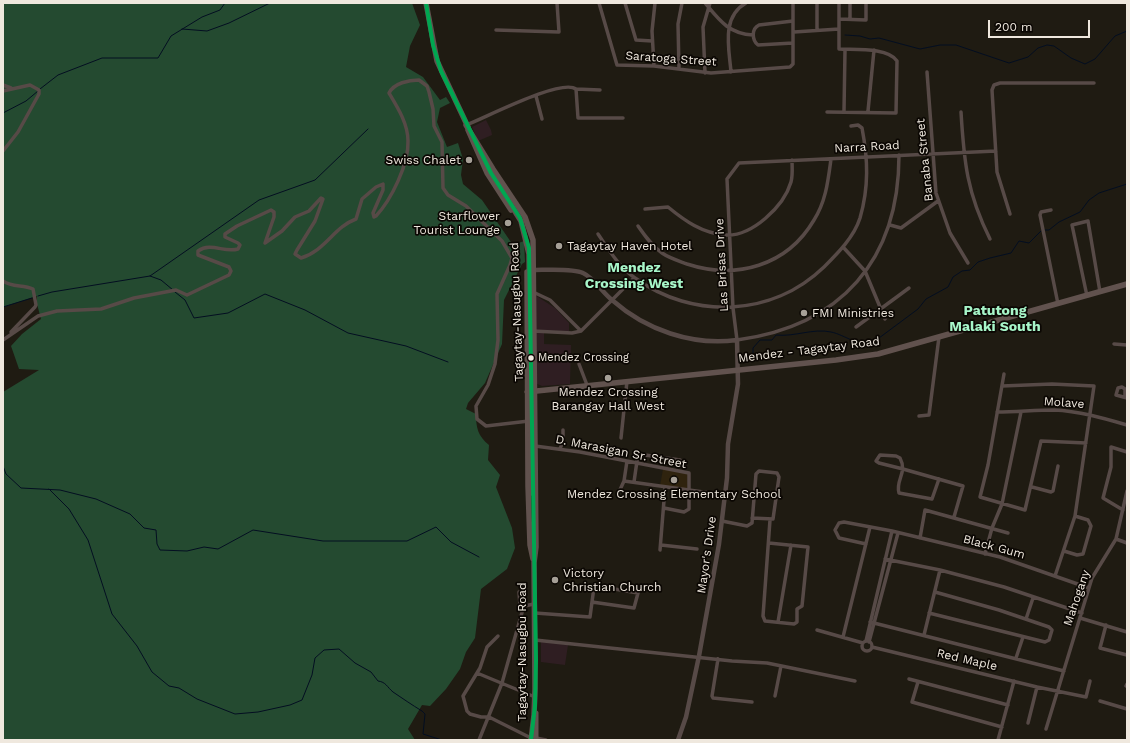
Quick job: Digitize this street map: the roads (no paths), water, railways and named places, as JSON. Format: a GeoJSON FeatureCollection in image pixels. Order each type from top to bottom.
{"type":"FeatureCollection","features":[{"type":"Feature","properties":{"kind":"main road","name":"Tagaytay-Nasugbu Road"},"geometry":{"type":"LineString","coordinates":[[426,3],[437,61],[466,125],[478,156],[487,173],[517,219],[525,241],[527,264],[527,392],[534,446],[536,547],[534,563]]}},
{"type":"Feature","properties":{"kind":"main road","name":"Tagaytay-Nasugbu Road"},"geometry":{"type":"LineString","coordinates":[[466,125],[488,167],[521,221],[529,254],[535,640],[534,739]]}},
{"type":"Feature","properties":{"kind":"main road","name":"Tagaytay-Nasugbu Road"},"geometry":{"type":"LineString","coordinates":[[466,125],[525,217],[533,240],[534,391],[531,421],[530,545],[534,563]]}},
{"type":"Feature","properties":{"kind":"main road","name":"Mendez - Tagaytay Road"},"geometry":{"type":"LineString","coordinates":[[527,392],[878,354],[1127,284]]}},
{"type":"Feature","properties":{"kind":"street"},"geometry":{"type":"LineString","coordinates":[[496,30],[559,32],[557,3]]}},
{"type":"Feature","properties":{"kind":"street","name":"Saratoga Street"},"geometry":{"type":"LineString","coordinates":[[599,3],[615,64],[619,66],[654,66],[705,73],[789,68],[792,64],[793,43]]}},
{"type":"Feature","properties":{"kind":"street"},"geometry":{"type":"LineString","coordinates":[[625,3],[636,40],[652,41]]}},
{"type":"Feature","properties":{"kind":"street"},"geometry":{"type":"LineString","coordinates":[[654,66],[652,41],[655,3]]}},
{"type":"Feature","properties":{"kind":"street"},"geometry":{"type":"LineString","coordinates":[[679,69],[678,24],[682,3]]}},
{"type":"Feature","properties":{"kind":"street"},"geometry":{"type":"LineString","coordinates":[[705,3],[709,5],[720,21],[728,28],[738,33],[753,35]]}},
{"type":"Feature","properties":{"kind":"street"},"geometry":{"type":"LineString","coordinates":[[731,72],[728,28],[737,10],[746,3]]}},
{"type":"Feature","properties":{"kind":"street"},"geometry":{"type":"LineString","coordinates":[[793,3],[794,32],[793,43],[758,45],[756,43],[753,35],[755,28],[759,25],[793,21]]}},
{"type":"Feature","properties":{"kind":"street"},"geometry":{"type":"LineString","coordinates":[[817,3],[817,30]]}},
{"type":"Feature","properties":{"kind":"street"},"geometry":{"type":"LineString","coordinates":[[827,112],[896,112],[897,61],[895,57],[874,50],[839,50],[839,3]]}},
{"type":"Feature","properties":{"kind":"street"},"geometry":{"type":"LineString","coordinates":[[850,3],[850,19]]}},
{"type":"Feature","properties":{"kind":"street"},"geometry":{"type":"LineString","coordinates":[[839,19],[866,20],[866,3]]}},
{"type":"Feature","properties":{"kind":"street"},"geometry":{"type":"LineString","coordinates":[[705,73],[703,27],[709,5]]}},
{"type":"Feature","properties":{"kind":"street"},"geometry":{"type":"LineString","coordinates":[[794,32],[839,29]]}},
{"type":"Feature","properties":{"kind":"street"},"geometry":{"type":"LineString","coordinates":[[844,111],[845,50]]}},
{"type":"Feature","properties":{"kind":"street"},"geometry":{"type":"LineString","coordinates":[[868,111],[874,50]]}},
{"type":"Feature","properties":{"kind":"street","name":"Banaba Street"},"geometry":{"type":"LineString","coordinates":[[927,72],[932,154],[938,201],[950,233],[968,263]]}},
{"type":"Feature","properties":{"kind":"street"},"geometry":{"type":"LineString","coordinates":[[4,338],[38,316],[57,311],[102,309],[134,298],[176,290],[187,295],[229,275],[231,271],[229,267],[198,255],[198,251],[211,246],[225,250],[238,249],[240,247],[238,243],[225,237],[225,234],[237,226],[271,210],[274,212],[274,217],[265,241],[266,243],[282,231],[296,217],[309,211],[321,198],[323,199],[315,221],[297,250],[296,254],[301,258],[321,248],[342,227],[356,219],[362,199],[382,184],[382,190],[373,214],[374,217],[376,216],[395,189],[408,149],[408,140],[400,110],[390,93],[393,88],[402,83],[419,80],[427,86],[433,109],[434,126],[442,142],[443,188],[448,195],[466,206],[502,241],[512,258],[510,266],[497,294],[498,340],[495,364],[488,385],[476,406],[477,419],[486,426],[531,421]]}},
{"type":"Feature","properties":{"kind":"street"},"geometry":{"type":"LineString","coordinates":[[1010,214],[997,172],[992,90],[994,85],[1000,83],[1094,83]]}},
{"type":"Feature","properties":{"kind":"street"},"geometry":{"type":"LineString","coordinates":[[3,85],[11,88]]}},
{"type":"Feature","properties":{"kind":"street"},"geometry":{"type":"LineString","coordinates":[[3,91],[30,85],[39,91],[33,107],[3,151]]}},
{"type":"Feature","properties":{"kind":"street"},"geometry":{"type":"LineString","coordinates":[[466,125],[536,96],[568,86],[576,89],[600,90]]}},
{"type":"Feature","properties":{"kind":"street"},"geometry":{"type":"LineString","coordinates":[[576,89],[578,118],[623,118]]}},
{"type":"Feature","properties":{"kind":"street"},"geometry":{"type":"LineString","coordinates":[[536,96],[542,119]]}},
{"type":"Feature","properties":{"kind":"street"},"geometry":{"type":"LineString","coordinates":[[961,112],[964,153],[973,202],[990,239]]}},
{"type":"Feature","properties":{"kind":"street"},"geometry":{"type":"LineString","coordinates":[[598,234],[614,257],[634,278],[668,296],[702,305],[733,308],[771,300],[812,279],[843,247],[859,219],[867,183],[868,156],[862,128],[858,125],[851,126]]}},
{"type":"Feature","properties":{"kind":"street","name":"Narra Road"},"geometry":{"type":"LineString","coordinates":[[739,163],[996,151]]}},
{"type":"Feature","properties":{"kind":"street"},"geometry":{"type":"LineString","coordinates":[[534,270],[581,272],[612,301],[648,325],[669,333],[704,341],[737,340],[773,333],[806,321],[830,307],[843,296],[865,271],[884,241],[890,225],[898,188],[899,155]]}},
{"type":"Feature","properties":{"kind":"street"},"geometry":{"type":"LineString","coordinates":[[638,226],[655,248],[664,254],[695,266],[732,271],[759,266],[774,259],[804,234],[813,221],[825,198],[831,159]]}},
{"type":"Feature","properties":{"kind":"street"},"geometry":{"type":"LineString","coordinates":[[645,209],[668,207],[688,224],[707,231],[730,235],[740,233],[760,223],[775,210],[791,181],[792,160]]}},
{"type":"Feature","properties":{"kind":"street","name":"Las Brisas Drive"},"geometry":{"type":"LineString","coordinates":[[739,163],[727,179],[733,308],[739,370]]}},
{"type":"Feature","properties":{"kind":"street"},"geometry":{"type":"LineString","coordinates":[[890,225],[901,228],[938,201]]}},
{"type":"Feature","properties":{"kind":"street"},"geometry":{"type":"LineString","coordinates":[[1051,210],[1041,212],[1040,215],[1058,304]]}},
{"type":"Feature","properties":{"kind":"street"},"geometry":{"type":"LineString","coordinates":[[1087,296],[1072,225],[1088,221],[1100,292]]}},
{"type":"Feature","properties":{"kind":"street"},"geometry":{"type":"LineString","coordinates":[[843,247],[865,271],[882,308],[885,320]]}},
{"type":"Feature","properties":{"kind":"street"},"geometry":{"type":"LineString","coordinates":[[533,331],[572,333],[581,331],[634,278]]}},
{"type":"Feature","properties":{"kind":"street"},"geometry":{"type":"LineString","coordinates":[[3,281],[9,285],[33,289],[36,304],[4,338]]}},
{"type":"Feature","properties":{"kind":"street"},"geometry":{"type":"LineString","coordinates":[[856,327],[909,288]]}},
{"type":"Feature","properties":{"kind":"street"},"geometry":{"type":"LineString","coordinates":[[533,292],[550,300],[581,331]]}},
{"type":"Feature","properties":{"kind":"street"},"geometry":{"type":"LineString","coordinates":[[918,416],[929,415],[938,337]]}},
{"type":"Feature","properties":{"kind":"street"},"geometry":{"type":"LineString","coordinates":[[1114,344],[1127,345]]}},
{"type":"Feature","properties":{"kind":"street"},"geometry":{"type":"LineString","coordinates":[[579,364],[587,385]]}},
{"type":"Feature","properties":{"kind":"street","name":"Mayor's Drive"},"geometry":{"type":"LineString","coordinates":[[678,740],[686,717],[711,593],[722,522],[728,444],[739,370]]}},
{"type":"Feature","properties":{"kind":"street"},"geometry":{"type":"LineString","coordinates":[[1004,374],[988,465],[980,497],[1025,510],[1032,487],[1041,441],[1086,443]]}},
{"type":"Feature","properties":{"kind":"street"},"geometry":{"type":"LineString","coordinates":[[621,438],[628,381]]}},
{"type":"Feature","properties":{"kind":"street"},"geometry":{"type":"LineString","coordinates":[[1002,386],[1052,384],[1094,386],[1075,516],[1055,576]]}},
{"type":"Feature","properties":{"kind":"street","name":"Molave"},"geometry":{"type":"LineString","coordinates":[[998,412],[1054,410],[1090,415],[1127,425]]}},
{"type":"Feature","properties":{"kind":"street"},"geometry":{"type":"LineString","coordinates":[[985,554],[992,528],[1002,504],[1021,412]]}},
{"type":"Feature","properties":{"kind":"street"},"geometry":{"type":"LineString","coordinates":[[560,449],[563,441],[563,430]]}},
{"type":"Feature","properties":{"kind":"street","name":"D. Marasigan Sr. Street"},"geometry":{"type":"LineString","coordinates":[[534,446],[560,449],[690,473],[688,490]]}},
{"type":"Feature","properties":{"kind":"street"},"geometry":{"type":"LineString","coordinates":[[1123,510],[1103,498],[1111,467],[1111,447],[1127,452]]}},
{"type":"Feature","properties":{"kind":"street"},"geometry":{"type":"LineString","coordinates":[[634,482],[638,454],[680,460]]}},
{"type":"Feature","properties":{"kind":"street"},"geometry":{"type":"LineString","coordinates":[[939,479],[932,499],[898,493],[904,469],[900,458],[896,456],[880,455],[876,461],[879,463],[904,469],[939,479],[963,486],[954,517]]}},
{"type":"Feature","properties":{"kind":"street"},"geometry":{"type":"LineString","coordinates":[[619,492],[624,481],[627,461]]}},
{"type":"Feature","properties":{"kind":"street"},"geometry":{"type":"LineString","coordinates":[[1032,487],[1051,492],[1053,491],[1058,466]]}},
{"type":"Feature","properties":{"kind":"street"},"geometry":{"type":"LineString","coordinates":[[722,522],[747,526],[752,523],[756,474],[760,471],[777,473],[779,477],[773,519],[770,520],[763,616],[765,621],[794,624],[797,622],[797,609],[802,606],[808,547],[769,543]]}},
{"type":"Feature","properties":{"kind":"street"},"geometry":{"type":"LineString","coordinates":[[624,481],[665,488],[725,494]]}},
{"type":"Feature","properties":{"kind":"street"},"geometry":{"type":"LineString","coordinates":[[660,550],[665,488]]}},
{"type":"Feature","properties":{"kind":"street"},"geometry":{"type":"LineString","coordinates":[[664,508],[687,511],[689,509],[688,490]]}},
{"type":"Feature","properties":{"kind":"street","name":"Mahogany"},"geometry":{"type":"LineString","coordinates":[[1046,729],[1089,588],[1096,570],[1116,539],[1127,491]]}},
{"type":"Feature","properties":{"kind":"street"},"geometry":{"type":"LineString","coordinates":[[920,538],[925,510],[1008,533]]}},
{"type":"Feature","properties":{"kind":"street"},"geometry":{"type":"LineString","coordinates":[[1064,551],[1077,556],[1083,554],[1091,526],[1088,520],[1075,516]]}},
{"type":"Feature","properties":{"kind":"street"},"geometry":{"type":"LineString","coordinates":[[752,518],[770,520]]}},
{"type":"Feature","properties":{"kind":"street","name":"Black Gum"},"geometry":{"type":"LineString","coordinates":[[866,544],[839,538],[834,530],[839,523],[844,522],[920,538],[985,554],[1089,588]]}},
{"type":"Feature","properties":{"kind":"street"},"geometry":{"type":"LineString","coordinates":[[843,637],[870,527]]}},
{"type":"Feature","properties":{"kind":"street"},"geometry":{"type":"LineString","coordinates":[[866,642],[892,532]]}},
{"type":"Feature","properties":{"kind":"street"},"geometry":{"type":"LineString","coordinates":[[866,642],[874,623],[898,533]]}},
{"type":"Feature","properties":{"kind":"street"},"geometry":{"type":"LineString","coordinates":[[1116,539],[1127,543]]}},
{"type":"Feature","properties":{"kind":"street"},"geometry":{"type":"LineString","coordinates":[[661,545],[696,548]]}},
{"type":"Feature","properties":{"kind":"street"},"geometry":{"type":"LineString","coordinates":[[778,622],[791,545]]}},
{"type":"Feature","properties":{"kind":"street"},"geometry":{"type":"LineString","coordinates":[[885,559],[940,570],[1004,587],[1033,598],[1082,613]]}},
{"type":"Feature","properties":{"kind":"street"},"geometry":{"type":"LineString","coordinates":[[924,635],[940,570]]}},
{"type":"Feature","properties":{"kind":"street"},"geometry":{"type":"LineString","coordinates":[[534,613],[588,618],[590,616],[594,587],[597,586],[638,593],[634,608],[592,602]]}},
{"type":"Feature","properties":{"kind":"street"},"geometry":{"type":"LineString","coordinates":[[519,592],[520,604],[523,609]]}},
{"type":"Feature","properties":{"kind":"street"},"geometry":{"type":"LineString","coordinates":[[929,613],[1045,642],[1049,640],[1052,630],[1049,627],[1026,619],[935,592]]}},
{"type":"Feature","properties":{"kind":"street"},"geometry":{"type":"LineString","coordinates":[[1026,619],[1033,598]]}},
{"type":"Feature","properties":{"kind":"street"},"geometry":{"type":"LineString","coordinates":[[479,740],[502,683],[524,606],[534,604]]}},
{"type":"Feature","properties":{"kind":"street"},"geometry":{"type":"LineString","coordinates":[[1080,618],[1127,632]]}},
{"type":"Feature","properties":{"kind":"street"},"geometry":{"type":"LineString","coordinates":[[870,622],[1064,671]]}},
{"type":"Feature","properties":{"kind":"street"},"geometry":{"type":"LineString","coordinates":[[1106,625],[1100,648],[1127,655]]}},
{"type":"Feature","properties":{"kind":"street"},"geometry":{"type":"LineString","coordinates":[[817,630],[866,642],[872,647]]}},
{"type":"Feature","properties":{"kind":"street"},"geometry":{"type":"LineString","coordinates":[[498,636],[487,647],[483,662],[473,683],[464,694],[463,701],[470,714],[481,717],[489,717],[534,739],[546,740]]}},
{"type":"Feature","properties":{"kind":"street"},"geometry":{"type":"LineString","coordinates":[[1016,658],[1023,637]]}},
{"type":"Feature","properties":{"kind":"street"},"geometry":{"type":"LineString","coordinates":[[535,640],[718,659],[767,662],[854,681]]}},
{"type":"Feature","properties":{"kind":"street","name":"Red Maple"},"geometry":{"type":"LineString","coordinates":[[866,642],[863,648],[866,651],[870,650],[872,647],[1037,687],[1086,697],[1090,681]]}},
{"type":"Feature","properties":{"kind":"street"},"geometry":{"type":"LineString","coordinates":[[718,659],[712,696],[713,698],[752,702]]}},
{"type":"Feature","properties":{"kind":"street"},"geometry":{"type":"LineString","coordinates":[[775,696],[781,666]]}},
{"type":"Feature","properties":{"kind":"street"},"geometry":{"type":"LineString","coordinates":[[477,673],[535,697]]}},
{"type":"Feature","properties":{"kind":"street"},"geometry":{"type":"LineString","coordinates":[[909,679],[1008,704]]}},
{"type":"Feature","properties":{"kind":"street"},"geometry":{"type":"LineString","coordinates":[[998,740],[1014,681]]}},
{"type":"Feature","properties":{"kind":"street"},"geometry":{"type":"LineString","coordinates":[[918,682],[912,702],[1002,727]]}},
{"type":"Feature","properties":{"kind":"street"},"geometry":{"type":"LineString","coordinates":[[1028,723],[1037,687]]}},
{"type":"Feature","properties":{"kind":"street"},"geometry":{"type":"LineString","coordinates":[[1100,701],[1127,709]]}},
{"type":"Feature","properties":{"kind":"waterway"},"geometry":{"type":"LineString","coordinates":[[40,89],[58,75],[102,58],[158,58],[171,36],[202,17],[220,10],[225,3]]}},
{"type":"Feature","properties":{"kind":"waterway"},"geometry":{"type":"LineString","coordinates":[[182,29],[207,31],[229,23],[270,3]]}},
{"type":"Feature","properties":{"kind":"waterway"},"geometry":{"type":"LineString","coordinates":[[845,35],[860,36],[870,39],[879,38],[920,49],[940,45],[956,45],[1009,63],[1028,57],[1038,48],[1047,45],[1054,46],[1071,58],[1085,64],[1095,59],[1115,36],[1127,31]]}},
{"type":"Feature","properties":{"kind":"waterway"},"geometry":{"type":"LineString","coordinates":[[3,113],[26,101],[38,91]]}},
{"type":"Feature","properties":{"kind":"waterway"},"geometry":{"type":"LineString","coordinates":[[38,296],[52,292],[150,276],[259,200],[315,180],[368,129]]}},
{"type":"Feature","properties":{"kind":"waterway"},"geometry":{"type":"LineString","coordinates":[[1044,230],[1049,230],[1059,222],[1080,212],[1089,200],[1099,193],[1127,184]]}},
{"type":"Feature","properties":{"kind":"waterway"},"geometry":{"type":"LineString","coordinates":[[756,355],[753,354],[753,348],[760,340],[772,340],[776,335],[824,331],[863,343],[875,341],[918,309],[926,299],[948,287],[953,277],[962,271],[970,270],[978,262],[1011,253],[1019,241],[1029,243],[1041,231]]}},
{"type":"Feature","properties":{"kind":"waterway"},"geometry":{"type":"LineString","coordinates":[[150,276],[161,280],[173,290]]}},
{"type":"Feature","properties":{"kind":"waterway"},"geometry":{"type":"LineString","coordinates":[[175,292],[185,300],[194,318],[228,313],[265,294],[305,310],[348,333],[406,346],[448,362]]}},
{"type":"Feature","properties":{"kind":"waterway"},"geometry":{"type":"LineString","coordinates":[[3,307],[32,298]]}},
{"type":"Feature","properties":{"kind":"waterway"},"geometry":{"type":"LineString","coordinates":[[3,466],[6,474],[21,488],[60,490],[96,499],[130,514],[144,528],[156,530],[157,544],[160,550],[187,551],[204,547],[218,549],[253,530],[323,541],[407,541],[436,527],[451,542],[479,557]]}},
{"type":"Feature","properties":{"kind":"waterway"},"geometry":{"type":"LineString","coordinates":[[49,489],[69,509],[88,540],[112,614],[137,646],[152,672],[169,686],[179,688],[197,699],[235,714],[258,712],[290,705],[302,700],[312,675],[315,658],[324,650],[339,649],[355,663],[371,672],[378,681],[385,684],[393,692],[422,711],[425,714],[423,734],[442,740]]}},
{"type":"Feature","properties":{"kind":"place","name":"Swiss Chalet"},"geometry":{"type":"Point","coordinates":[469,160]}},
{"type":"Feature","properties":{"kind":"place","name":"Starflower Tourist Lounge"},"geometry":{"type":"Point","coordinates":[508,223]}},
{"type":"Feature","properties":{"kind":"place","name":"Tagaytay Haven Hotel"},"geometry":{"type":"Point","coordinates":[559,246]}},
{"type":"Feature","properties":{"kind":"place","name":"FMI Ministries"},"geometry":{"type":"Point","coordinates":[804,313]}},
{"type":"Feature","properties":{"kind":"place","name":"Mendez Crossing"},"geometry":{"type":"Point","coordinates":[531,358]}},
{"type":"Feature","properties":{"kind":"place","name":"Mendez Crossing Barangay Hall West"},"geometry":{"type":"Point","coordinates":[608,378]}},
{"type":"Feature","properties":{"kind":"place","name":"Mendez Crossing Elementary School"},"geometry":{"type":"Point","coordinates":[674,480]}},
{"type":"Feature","properties":{"kind":"place","name":"Victory Christian Church"},"geometry":{"type":"Point","coordinates":[555,580]}},
{"type":"Feature","properties":{"kind":"district","name":"Mendez Crossing West"},"geometry":{"type":"Point","coordinates":[634,276]}},
{"type":"Feature","properties":{"kind":"district","name":"Patutong Malaki South"},"geometry":{"type":"Point","coordinates":[995,320]}}]}
